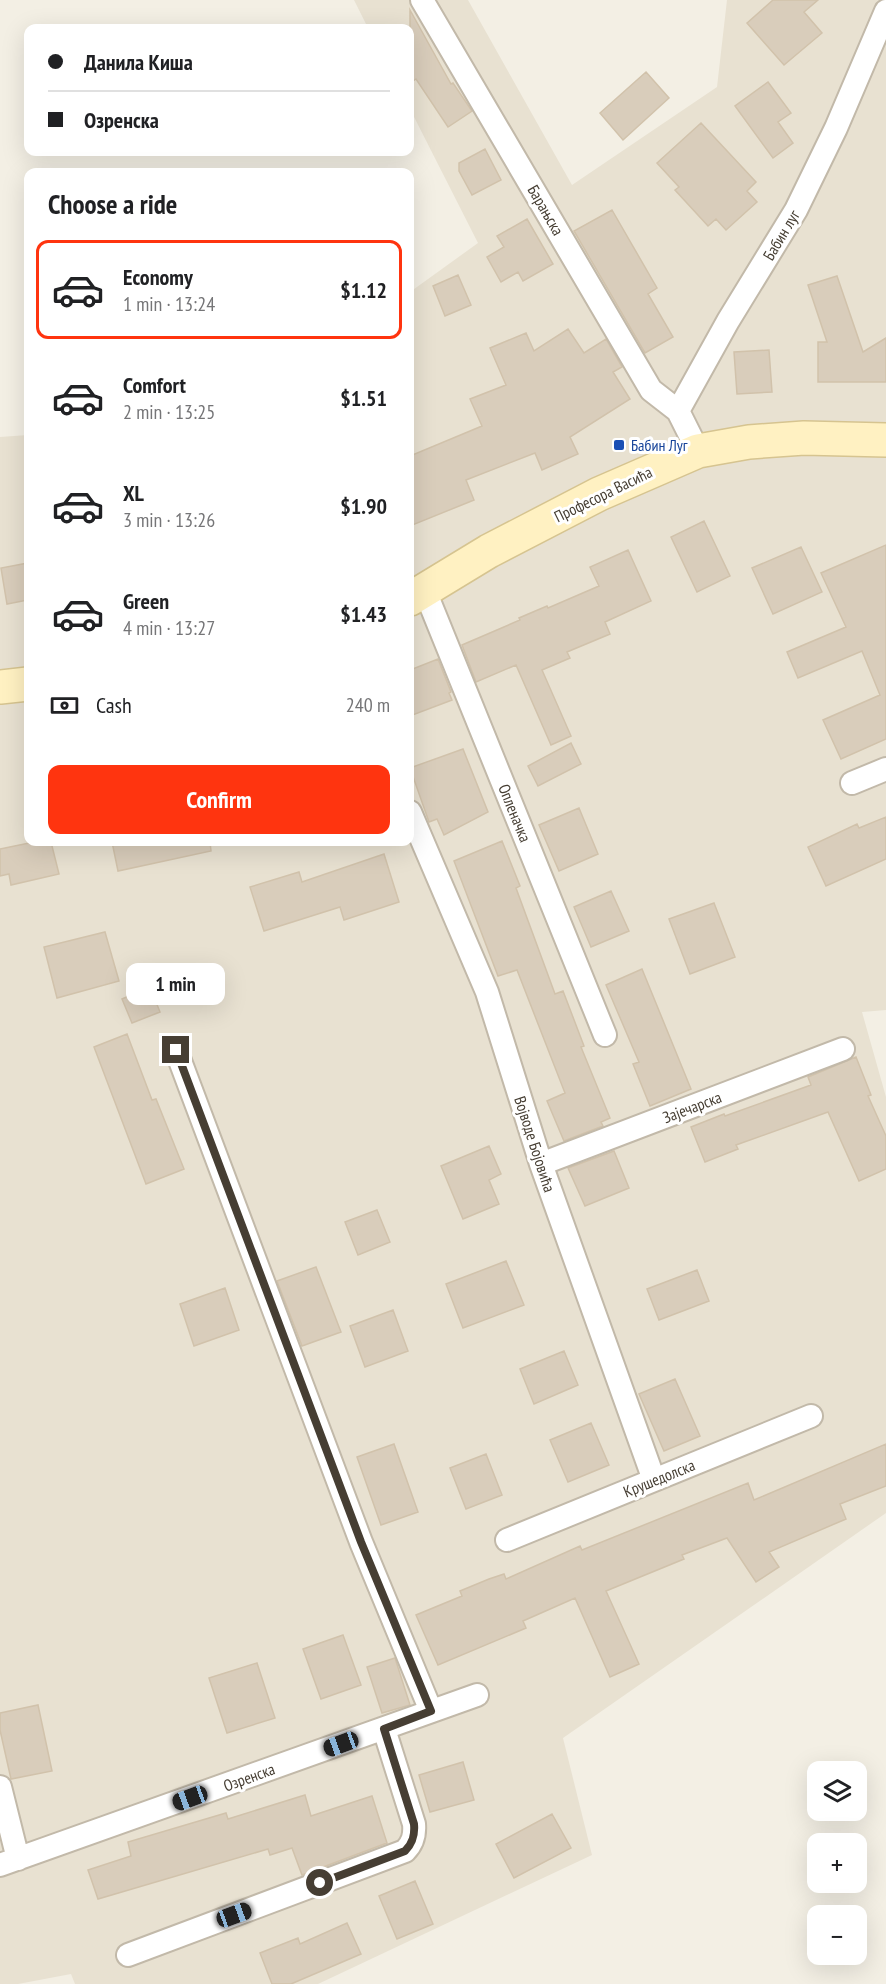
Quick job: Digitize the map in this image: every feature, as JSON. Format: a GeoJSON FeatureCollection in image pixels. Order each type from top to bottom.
{"type":"FeatureCollection","features":[{"type":"Feature","properties":{"kind":"street","name":"Барањска"},"geometry":{"type":"LineString","coordinates":[[422,0],[651,390],[678,411]]}},
{"type":"Feature","properties":{"kind":"street","name":"Бабин луг"},"geometry":{"type":"LineString","coordinates":[[678,411],[796,210],[836,128],[886,11]]}},
{"type":"Feature","properties":{"kind":"street"},"geometry":{"type":"LineString","coordinates":[[678,411],[698,451]]}},
{"type":"Feature","properties":{"kind":"street","name":"Професора Васића"},"geometry":{"type":"LineString","coordinates":[[417,595],[489,551],[599,494],[698,451],[749,442],[804,438],[886,440]]}},
{"type":"Feature","properties":{"kind":"street","name":"Опленачка"},"geometry":{"type":"LineString","coordinates":[[417,595],[605,1035]]}},
{"type":"Feature","properties":{"kind":"street"},"geometry":{"type":"LineString","coordinates":[[0,687],[24,684]]}},
{"type":"Feature","properties":{"kind":"street"},"geometry":{"type":"LineString","coordinates":[[852,783],[886,769]]}},
{"type":"Feature","properties":{"kind":"street","name":"Војводе Бојовића"},"geometry":{"type":"LineString","coordinates":[[414,821],[487,992],[540,1164],[654,1479]]}},
{"type":"Feature","properties":{"kind":"street","name":"Зајечарска"},"geometry":{"type":"LineString","coordinates":[[540,1164],[843,1049]]}},
{"type":"Feature","properties":{"kind":"street"},"geometry":{"type":"LineString","coordinates":[[176,1050],[361,1542],[431,1711]]}},
{"type":"Feature","properties":{"kind":"street","name":"Крушедолска"},"geometry":{"type":"LineString","coordinates":[[507,1540],[811,1416]]}},
{"type":"Feature","properties":{"kind":"street","name":"Озренска"},"geometry":{"type":"LineString","coordinates":[[9,1862],[477,1695]]}},
{"type":"Feature","properties":{"kind":"street"},"geometry":{"type":"LineString","coordinates":[[128,1955],[405,1851],[415,1834],[414,1824],[384,1729]]}},
{"type":"Feature","properties":{"kind":"street"},"geometry":{"type":"LineString","coordinates":[[0,1787],[9,1862]]}},
{"type":"Feature","properties":{"kind":"shaded area"},"geometry":{"type":"Polygon","coordinates":[[[354,0],[468,0],[572,185],[717,87],[727,0],[886,0],[886,1010],[862,1012],[886,1097],[886,1513],[563,1738],[592,1855],[318,1984],[75,1984],[71,1974],[18,1984],[0,1984],[0,437],[24,435],[24,846],[414,846],[414,289],[478,243],[414,117],[414,24],[366,24],[354,0]]]}},
{"type":"Feature","properties":{"kind":"building"},"geometry":{"type":"Polygon","coordinates":[[[773,0],[818,0],[804,12],[822,33],[784,65],[747,23],[773,0]]]}},
{"type":"Feature","properties":{"kind":"building"},"geometry":{"type":"Polygon","coordinates":[[[410,10],[451,84],[453,83],[472,111],[448,127],[416,79],[414,80],[414,24],[410,24],[410,10]]]}},
{"type":"Feature","properties":{"kind":"building"},"geometry":{"type":"Polygon","coordinates":[[[646,72],[669,98],[623,140],[600,113],[646,72]]]}},
{"type":"Feature","properties":{"kind":"building"},"geometry":{"type":"Polygon","coordinates":[[[768,82],[791,113],[778,122],[793,143],[773,158],[735,106],[768,82]]]}},
{"type":"Feature","properties":{"kind":"building"},"geometry":{"type":"Polygon","coordinates":[[[701,123],[756,182],[747,191],[757,202],[726,230],[716,219],[708,226],[675,190],[679,187],[657,163],[701,123]]]}},
{"type":"Feature","properties":{"kind":"building"},"geometry":{"type":"Polygon","coordinates":[[[485,149],[501,180],[472,195],[459,171],[459,163],[485,149]]]}},
{"type":"Feature","properties":{"kind":"building"},"geometry":{"type":"Polygon","coordinates":[[[612,210],[657,288],[648,294],[673,337],[645,353],[574,231],[612,210]]]}},
{"type":"Feature","properties":{"kind":"building"},"geometry":{"type":"Polygon","coordinates":[[[527,219],[553,264],[523,281],[518,272],[501,282],[487,257],[504,247],[497,236],[527,219]]]}},
{"type":"Feature","properties":{"kind":"building"},"geometry":{"type":"Polygon","coordinates":[[[458,275],[471,305],[445,316],[433,286],[458,275]]]}},
{"type":"Feature","properties":{"kind":"building"},"geometry":{"type":"Polygon","coordinates":[[[837,276],[863,352],[886,338],[886,382],[818,382],[818,342],[827,342],[808,285],[837,276]]]}},
{"type":"Feature","properties":{"kind":"building"},"geometry":{"type":"Polygon","coordinates":[[[568,329],[584,353],[606,339],[622,367],[613,372],[630,399],[570,437],[578,454],[542,470],[535,453],[466,480],[474,500],[414,524],[414,454],[482,426],[470,399],[506,385],[490,348],[526,333],[534,351],[568,329]]]}},
{"type":"Feature","properties":{"kind":"building"},"geometry":{"type":"Polygon","coordinates":[[[769,350],[772,392],[737,394],[734,352],[769,350]]]}},
{"type":"Feature","properties":{"kind":"building"},"geometry":{"type":"Polygon","coordinates":[[[704,521],[730,576],[697,592],[671,537],[704,521]]]}},
{"type":"Feature","properties":{"kind":"building"},"geometry":{"type":"Polygon","coordinates":[[[886,545],[886,739],[841,759],[823,720],[880,695],[862,651],[798,678],[787,652],[846,627],[821,573],[886,545]]]}},
{"type":"Feature","properties":{"kind":"building"},"geometry":{"type":"Polygon","coordinates":[[[801,547],[822,592],[773,614],[752,568],[801,547]]]}},
{"type":"Feature","properties":{"kind":"building"},"geometry":{"type":"Polygon","coordinates":[[[628,550],[651,601],[605,622],[610,634],[567,652],[570,658],[542,670],[571,736],[551,745],[516,665],[476,682],[462,645],[520,620],[519,618],[599,586],[590,567],[628,550]]]}},
{"type":"Feature","properties":{"kind":"building"},"geometry":{"type":"Polygon","coordinates":[[[24,564],[24,601],[7,604],[1,568],[24,564]]]}},
{"type":"Feature","properties":{"kind":"building"},"geometry":{"type":"Polygon","coordinates":[[[438,659],[452,700],[414,714],[414,668],[438,659]]]}},
{"type":"Feature","properties":{"kind":"building"},"geometry":{"type":"Polygon","coordinates":[[[571,743],[581,764],[538,786],[528,766],[571,743]]]}},
{"type":"Feature","properties":{"kind":"building"},"geometry":{"type":"Polygon","coordinates":[[[463,749],[488,812],[444,835],[437,819],[429,822],[414,779],[414,767],[463,749]]]}},
{"type":"Feature","properties":{"kind":"building"},"geometry":{"type":"Polygon","coordinates":[[[579,808],[598,854],[559,871],[539,825],[579,808]]]}},
{"type":"Feature","properties":{"kind":"building"},"geometry":{"type":"Polygon","coordinates":[[[886,817],[886,859],[826,886],[808,847],[857,824],[859,828],[886,817]]]}},
{"type":"Feature","properties":{"kind":"building"},"geometry":{"type":"Polygon","coordinates":[[[502,841],[520,886],[516,888],[555,994],[563,991],[584,1046],[581,1047],[610,1118],[601,1122],[603,1126],[564,1141],[547,1101],[565,1093],[517,970],[498,976],[454,861],[502,841]]]}},
{"type":"Feature","properties":{"kind":"building"},"geometry":{"type":"Polygon","coordinates":[[[24,844],[24,846],[52,846],[59,874],[11,885],[9,874],[0,876],[0,849],[24,844]]]}},
{"type":"Feature","properties":{"kind":"building"},"geometry":{"type":"Polygon","coordinates":[[[113,846],[210,846],[211,851],[118,871],[113,846]]]}},
{"type":"Feature","properties":{"kind":"building"},"geometry":{"type":"Polygon","coordinates":[[[384,854],[399,902],[344,920],[340,907],[264,931],[250,887],[299,872],[302,882],[384,854]]]}},
{"type":"Feature","properties":{"kind":"building"},"geometry":{"type":"Polygon","coordinates":[[[611,891],[629,931],[591,947],[574,907],[611,891]]]}},
{"type":"Feature","properties":{"kind":"building"},"geometry":{"type":"Polygon","coordinates":[[[714,903],[735,957],[690,974],[669,919],[714,903]]]}},
{"type":"Feature","properties":{"kind":"building"},"geometry":{"type":"Polygon","coordinates":[[[105,932],[119,981],[57,998],[44,947],[105,932]]]}},
{"type":"Feature","properties":{"kind":"building"},"geometry":{"type":"Polygon","coordinates":[[[642,969],[691,1089],[650,1106],[633,1064],[639,1062],[606,985],[642,969]]]}},
{"type":"Feature","properties":{"kind":"building"},"geometry":{"type":"Polygon","coordinates":[[[150,987],[160,1012],[132,1023],[122,999],[150,987]]]}},
{"type":"Feature","properties":{"kind":"building"},"geometry":{"type":"Polygon","coordinates":[[[127,1034],[152,1100],[156,1099],[184,1169],[146,1184],[94,1047],[127,1034]]]}},
{"type":"Feature","properties":{"kind":"building"},"geometry":{"type":"Polygon","coordinates":[[[856,1057],[871,1095],[868,1096],[886,1136],[886,1169],[859,1181],[828,1112],[736,1145],[738,1149],[705,1162],[691,1127],[811,1085],[808,1077],[856,1057]]]}},
{"type":"Feature","properties":{"kind":"building"},"geometry":{"type":"Polygon","coordinates":[[[489,1146],[501,1174],[489,1180],[499,1204],[463,1219],[441,1166],[489,1146]]]}},
{"type":"Feature","properties":{"kind":"building"},"geometry":{"type":"Polygon","coordinates":[[[614,1151],[629,1188],[585,1206],[568,1168],[614,1151]]]}},
{"type":"Feature","properties":{"kind":"building"},"geometry":{"type":"Polygon","coordinates":[[[377,1210],[390,1242],[358,1255],[345,1222],[377,1210]]]}},
{"type":"Feature","properties":{"kind":"building"},"geometry":{"type":"Polygon","coordinates":[[[506,1261],[524,1305],[463,1328],[446,1284],[506,1261]]]}},
{"type":"Feature","properties":{"kind":"building"},"geometry":{"type":"Polygon","coordinates":[[[316,1267],[341,1332],[302,1346],[277,1281],[316,1267]]]}},
{"type":"Feature","properties":{"kind":"building"},"geometry":{"type":"Polygon","coordinates":[[[697,1270],[709,1301],[659,1320],[647,1289],[697,1270]]]}},
{"type":"Feature","properties":{"kind":"building"},"geometry":{"type":"Polygon","coordinates":[[[225,1288],[239,1330],[194,1346],[180,1304],[225,1288]]]}},
{"type":"Feature","properties":{"kind":"building"},"geometry":{"type":"Polygon","coordinates":[[[393,1310],[408,1351],[365,1367],[350,1326],[393,1310]]]}},
{"type":"Feature","properties":{"kind":"building"},"geometry":{"type":"Polygon","coordinates":[[[564,1351],[578,1385],[534,1404],[520,1369],[564,1351]]]}},
{"type":"Feature","properties":{"kind":"building"},"geometry":{"type":"Polygon","coordinates":[[[675,1379],[700,1436],[664,1451],[639,1394],[675,1379]]]}},
{"type":"Feature","properties":{"kind":"building"},"geometry":{"type":"Polygon","coordinates":[[[591,1423],[609,1465],[568,1482],[550,1440],[591,1423]]]}},
{"type":"Feature","properties":{"kind":"building"},"geometry":{"type":"Polygon","coordinates":[[[394,1444],[418,1512],[381,1525],[357,1457],[394,1444]]]}},
{"type":"Feature","properties":{"kind":"building"},"geometry":{"type":"Polygon","coordinates":[[[886,1444],[886,1486],[840,1504],[846,1519],[769,1552],[779,1567],[756,1582],[727,1538],[682,1555],[684,1559],[606,1591],[639,1664],[610,1677],[575,1598],[523,1621],[526,1628],[438,1665],[416,1615],[462,1596],[460,1591],[489,1579],[504,1574],[506,1579],[580,1546],[582,1550],[748,1483],[754,1500],[886,1444]]]}},
{"type":"Feature","properties":{"kind":"building"},"geometry":{"type":"Polygon","coordinates":[[[486,1454],[502,1495],[466,1509],[450,1468],[486,1454]]]}},
{"type":"Feature","properties":{"kind":"building"},"geometry":{"type":"Polygon","coordinates":[[[343,1635],[361,1685],[321,1699],[303,1649],[343,1635]]]}},
{"type":"Feature","properties":{"kind":"building"},"geometry":{"type":"Polygon","coordinates":[[[395,1658],[410,1705],[382,1713],[367,1667],[395,1658]]]}},
{"type":"Feature","properties":{"kind":"building"},"geometry":{"type":"Polygon","coordinates":[[[257,1663],[275,1718],[227,1733],[209,1678],[257,1663]]]}},
{"type":"Feature","properties":{"kind":"building"},"geometry":{"type":"Polygon","coordinates":[[[38,1705],[52,1771],[11,1779],[0,1730],[0,1713],[38,1705]]]}},
{"type":"Feature","properties":{"kind":"building"},"geometry":{"type":"Polygon","coordinates":[[[463,1762],[474,1800],[430,1812],[419,1775],[463,1762]]]}},
{"type":"Feature","properties":{"kind":"building"},"geometry":{"type":"Polygon","coordinates":[[[305,1795],[311,1816],[372,1796],[387,1843],[302,1875],[292,1848],[270,1855],[268,1849],[98,1899],[88,1870],[131,1856],[128,1842],[226,1813],[228,1819],[305,1795]]]}},
{"type":"Feature","properties":{"kind":"building"},"geometry":{"type":"Polygon","coordinates":[[[552,1814],[571,1848],[514,1878],[496,1844],[552,1814]]]}},
{"type":"Feature","properties":{"kind":"building"},"geometry":{"type":"Polygon","coordinates":[[[415,1881],[433,1924],[397,1939],[379,1896],[415,1881]]]}},
{"type":"Feature","properties":{"kind":"building"},"geometry":{"type":"Polygon","coordinates":[[[347,1923],[361,1954],[291,1984],[272,1984],[260,1953],[298,1938],[300,1944],[347,1923]]]}},
{"type":"Feature","properties":{"kind":"place","name":"Бабин Луг"},"geometry":{"type":"Point","coordinates":[619,445]}},
{"type":"Feature","properties":{"kind":"route"},"geometry":{"type":"LineString","coordinates":[[176,1050],[361,1542],[431,1711],[384,1729],[414,1824],[415,1834],[409,1847],[405,1851],[320,1883]]}}]}
